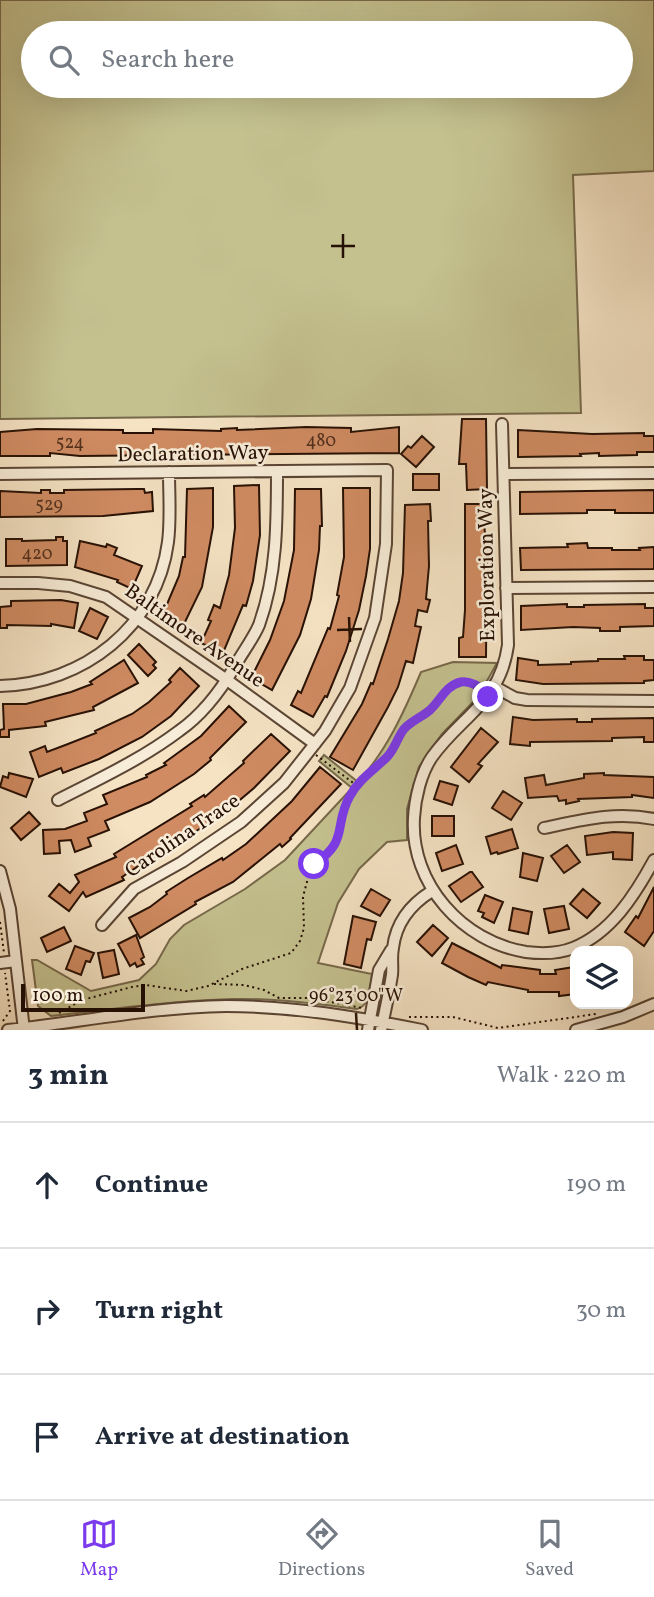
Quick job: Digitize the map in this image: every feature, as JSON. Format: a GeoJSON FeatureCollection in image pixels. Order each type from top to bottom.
{"type":"FeatureCollection","features":[{"type":"Feature","properties":{"kind":"street","name":"Exploration Way"},"geometry":{"type":"LineString","coordinates":[[502,424],[508,645],[505,665],[493,691],[432,757],[424,773],[414,818],[421,864],[432,891],[465,927],[484,940],[510,950],[551,954],[570,950],[602,933],[652,867]]}},
{"type":"Feature","properties":{"kind":"street","name":"Declaration Way"},"geometry":{"type":"LineString","coordinates":[[0,474],[387,470]]}},
{"type":"Feature","properties":{"kind":"street","name":"Carolina Trace"},"geometry":{"type":"LineString","coordinates":[[103,925],[134,889],[182,862],[241,822],[284,783],[315,749],[350,688],[375,618],[386,544],[387,470]]}},
{"type":"Feature","properties":{"kind":"street"},"geometry":{"type":"LineString","coordinates":[[58,800],[127,764],[180,730],[207,705],[227,680],[258,626],[271,576],[277,523],[277,471]]}},
{"type":"Feature","properties":{"kind":"street"},"geometry":{"type":"LineString","coordinates":[[0,686],[37,682],[79,668],[108,649],[136,618],[151,595],[165,554],[169,530],[169,472]]}},
{"type":"Feature","properties":{"kind":"street"},"geometry":{"type":"LineString","coordinates":[[504,474],[654,473]]}},
{"type":"Feature","properties":{"kind":"street","name":"Baltimore Avenue"},"geometry":{"type":"LineString","coordinates":[[0,583],[70,586],[106,597],[227,680],[315,749]]}},
{"type":"Feature","properties":{"kind":"street"},"geometry":{"type":"LineString","coordinates":[[506,588],[654,587]]}},
{"type":"Feature","properties":{"kind":"street"},"geometry":{"type":"LineString","coordinates":[[493,691],[527,700],[654,701]]}},
{"type":"Feature","properties":{"kind":"street"},"geometry":{"type":"LineString","coordinates":[[544,828],[620,814],[654,819]]}},
{"type":"Feature","properties":{"kind":"street"},"geometry":{"type":"LineString","coordinates":[[0,871],[10,909],[24,1027]]}},
{"type":"Feature","properties":{"kind":"street"},"geometry":{"type":"LineString","coordinates":[[382,1026],[392,973],[393,948],[401,919],[419,898],[432,891]]}},
{"type":"Feature","properties":{"kind":"street"},"geometry":{"type":"LineString","coordinates":[[370,1020],[379,970],[393,948]]}},
{"type":"Feature","properties":{"kind":"street"},"geometry":{"type":"LineString","coordinates":[[0,963],[16,961]]}},
{"type":"Feature","properties":{"kind":"street"},"geometry":{"type":"LineString","coordinates":[[576,1030],[623,1017],[654,1004]]}},
{"type":"Feature","properties":{"kind":"street"},"geometry":{"type":"LineString","coordinates":[[8,1030],[166,1010],[226,1006],[298,1009],[370,1020],[382,1026],[422,1030]]}},
{"type":"Feature","properties":{"kind":"path"},"geometry":{"type":"LineString","coordinates":[[51,1015],[63,1012],[82,1000],[132,987],[146,985],[186,990],[212,984],[242,969],[284,956],[296,947],[304,928],[303,897],[310,870],[337,842],[345,806],[357,786],[387,757],[406,726],[432,708],[445,691],[465,681],[493,691]]}},
{"type":"Feature","properties":{"kind":"path"},"geometry":{"type":"LineString","coordinates":[[315,749],[357,786]]}},
{"type":"Feature","properties":{"kind":"path"},"geometry":{"type":"LineString","coordinates":[[212,984],[244,985],[264,990],[279,998],[310,998],[370,1020]]}},
{"type":"Feature","properties":{"kind":"path"},"geometry":{"type":"LineString","coordinates":[[402,1016],[453,1017],[498,1028],[599,1014]]}},
{"type":"Feature","properties":{"kind":"path"},"geometry":{"type":"LineString","coordinates":[[0,1022],[24,1027]]}},
{"type":"Feature","properties":{"kind":"shaded area"},"geometry":{"type":"Polygon","coordinates":[[[0,0],[654,0],[654,171],[573,175],[581,413],[0,419],[0,0]]]}},
{"type":"Feature","properties":{"kind":"shaded area"},"geometry":{"type":"Polygon","coordinates":[[[453,662],[497,663],[478,697],[442,734],[419,767],[407,809],[407,840],[387,842],[359,869],[338,903],[318,963],[372,974],[369,995],[362,1007],[357,1009],[279,1000],[233,999],[165,1003],[51,1016],[38,1006],[32,960],[37,960],[91,991],[139,980],[156,964],[170,939],[184,925],[245,889],[285,860],[352,788],[319,761],[324,755],[358,782],[386,744],[421,672],[453,662]]]}},
{"type":"Feature","properties":{"kind":"building"},"geometry":{"type":"Polygon","coordinates":[[[462,419],[486,419],[487,489],[467,490],[466,464],[459,464],[462,419]]]}},
{"type":"Feature","properties":{"kind":"building"},"geometry":{"type":"Polygon","coordinates":[[[399,427],[399,453],[80,456],[50,453],[50,456],[0,456],[0,432],[37,429],[153,433],[153,429],[221,431],[237,428],[351,428],[351,432],[399,427]]]}},
{"type":"Feature","properties":{"kind":"building"},"geometry":{"type":"Polygon","coordinates":[[[518,430],[592,434],[644,433],[644,436],[654,436],[654,452],[637,452],[637,455],[599,456],[599,453],[580,454],[581,456],[518,457],[518,430]]]}},
{"type":"Feature","properties":{"kind":"building"},"geometry":{"type":"Polygon","coordinates":[[[422,436],[434,447],[416,467],[401,454],[422,436]]]}},
{"type":"Feature","properties":{"kind":"building"},"geometry":{"type":"Polygon","coordinates":[[[413,474],[439,474],[439,490],[413,490],[413,474]]]}},
{"type":"Feature","properties":{"kind":"building"},"geometry":{"type":"Polygon","coordinates":[[[259,485],[260,535],[253,581],[246,606],[243,605],[223,653],[201,643],[211,621],[208,620],[214,605],[220,608],[229,575],[235,528],[234,486],[259,485]]]}},
{"type":"Feature","properties":{"kind":"building"},"geometry":{"type":"Polygon","coordinates":[[[213,488],[213,527],[202,587],[184,624],[162,616],[185,557],[187,489],[213,488]]]}},
{"type":"Feature","properties":{"kind":"building"},"geometry":{"type":"Polygon","coordinates":[[[343,488],[370,488],[370,549],[359,610],[346,651],[327,697],[325,696],[313,717],[291,705],[298,691],[301,693],[328,628],[330,629],[339,596],[337,595],[344,557],[343,488]]]}},
{"type":"Feature","properties":{"kind":"building"},"geometry":{"type":"Polygon","coordinates":[[[144,489],[145,493],[152,492],[153,511],[103,516],[0,517],[0,491],[41,493],[41,490],[50,490],[50,493],[64,493],[64,490],[144,489]]]}},
{"type":"Feature","properties":{"kind":"building"},"geometry":{"type":"Polygon","coordinates":[[[295,489],[321,489],[322,526],[311,599],[300,635],[272,690],[251,678],[270,640],[284,601],[294,550],[295,489]]]}},
{"type":"Feature","properties":{"kind":"building"},"geometry":{"type":"Polygon","coordinates":[[[654,490],[654,513],[587,510],[587,513],[520,514],[520,492],[654,490]]]}},
{"type":"Feature","properties":{"kind":"building"},"geometry":{"type":"Polygon","coordinates":[[[430,504],[426,599],[430,600],[427,612],[418,610],[415,626],[421,627],[413,663],[406,661],[398,687],[353,770],[330,757],[362,704],[371,683],[373,684],[388,639],[399,601],[403,573],[405,505],[430,504]]]}},
{"type":"Feature","properties":{"kind":"building"},"geometry":{"type":"Polygon","coordinates":[[[465,504],[487,504],[487,516],[483,516],[487,550],[486,657],[459,657],[459,638],[463,637],[465,610],[465,504]]]}},
{"type":"Feature","properties":{"kind":"building"},"geometry":{"type":"Polygon","coordinates":[[[56,537],[63,537],[63,541],[67,541],[67,565],[6,566],[6,539],[56,540],[56,537]]]}},
{"type":"Feature","properties":{"kind":"building"},"geometry":{"type":"Polygon","coordinates":[[[80,541],[117,548],[114,555],[142,566],[132,589],[117,582],[118,580],[75,567],[80,541]]]}},
{"type":"Feature","properties":{"kind":"building"},"geometry":{"type":"Polygon","coordinates":[[[587,543],[588,548],[612,550],[654,547],[654,569],[521,570],[520,548],[568,547],[567,544],[587,543]]]}},
{"type":"Feature","properties":{"kind":"building"},"geometry":{"type":"Polygon","coordinates":[[[61,600],[78,603],[74,628],[51,624],[7,625],[7,628],[0,628],[0,607],[11,606],[11,601],[61,600]]]}},
{"type":"Feature","properties":{"kind":"building"},"geometry":{"type":"Polygon","coordinates":[[[567,604],[567,607],[584,607],[645,604],[645,608],[654,608],[654,626],[620,627],[620,631],[573,627],[521,630],[521,606],[567,604]]]}},
{"type":"Feature","properties":{"kind":"building"},"geometry":{"type":"Polygon","coordinates":[[[90,608],[108,617],[97,639],[79,631],[90,608]]]}},
{"type":"Feature","properties":{"kind":"building"},"geometry":{"type":"Polygon","coordinates":[[[139,644],[156,662],[153,665],[156,668],[148,676],[128,655],[139,644]]]}},
{"type":"Feature","properties":{"kind":"building"},"geometry":{"type":"Polygon","coordinates":[[[624,656],[644,656],[644,660],[654,660],[654,680],[644,683],[543,684],[516,680],[518,658],[538,661],[538,665],[625,659],[624,656]]]}},
{"type":"Feature","properties":{"kind":"building"},"geometry":{"type":"Polygon","coordinates":[[[124,660],[138,683],[93,707],[94,710],[45,722],[46,726],[9,730],[9,737],[0,737],[0,730],[4,729],[3,704],[26,704],[71,692],[92,684],[90,682],[124,660]]]}},
{"type":"Feature","properties":{"kind":"building"},"geometry":{"type":"Polygon","coordinates":[[[180,668],[199,686],[171,716],[142,737],[99,759],[63,773],[61,768],[39,777],[30,752],[45,746],[47,752],[96,733],[95,731],[132,714],[171,682],[169,680],[180,668]]]}},
{"type":"Feature","properties":{"kind":"building"},"geometry":{"type":"Polygon","coordinates":[[[229,706],[246,722],[211,760],[194,774],[150,802],[105,821],[109,830],[88,838],[91,846],[75,852],[71,840],[59,841],[60,853],[44,854],[43,830],[65,829],[87,821],[84,813],[107,804],[103,795],[147,777],[146,775],[166,765],[164,763],[201,736],[229,706]]]}},
{"type":"Feature","properties":{"kind":"building"},"geometry":{"type":"Polygon","coordinates":[[[513,717],[533,720],[577,719],[577,722],[592,722],[592,719],[654,718],[654,742],[644,742],[644,737],[612,738],[612,741],[530,742],[530,746],[510,744],[513,717]]]}},
{"type":"Feature","properties":{"kind":"building"},"geometry":{"type":"Polygon","coordinates":[[[481,728],[498,742],[478,764],[482,766],[469,782],[451,767],[481,728]]]}},
{"type":"Feature","properties":{"kind":"building"},"geometry":{"type":"Polygon","coordinates":[[[271,734],[290,751],[254,788],[221,816],[140,865],[122,877],[124,880],[86,897],[83,892],[69,911],[49,896],[59,884],[70,893],[79,882],[75,875],[116,857],[114,854],[192,806],[190,804],[204,795],[205,797],[244,763],[271,734]]]}},
{"type":"Feature","properties":{"kind":"building"},"geometry":{"type":"Polygon","coordinates":[[[320,767],[341,784],[291,839],[282,847],[280,844],[233,882],[195,902],[196,904],[140,938],[129,918],[150,907],[167,894],[166,892],[188,878],[222,858],[223,860],[246,844],[292,801],[320,767]]]}},
{"type":"Feature","properties":{"kind":"building"},"geometry":{"type":"Polygon","coordinates":[[[9,773],[33,779],[26,797],[0,787],[3,776],[8,778],[9,773]]]}},
{"type":"Feature","properties":{"kind":"building"},"geometry":{"type":"Polygon","coordinates":[[[584,774],[654,777],[654,798],[632,795],[578,799],[579,801],[566,804],[566,800],[559,801],[557,796],[528,798],[525,778],[544,775],[546,785],[584,778],[584,774]]]}},
{"type":"Feature","properties":{"kind":"building"},"geometry":{"type":"Polygon","coordinates":[[[440,781],[458,786],[452,805],[434,799],[440,781]]]}},
{"type":"Feature","properties":{"kind":"building"},"geometry":{"type":"Polygon","coordinates":[[[503,791],[522,803],[511,820],[492,808],[503,791]]]}},
{"type":"Feature","properties":{"kind":"building"},"geometry":{"type":"Polygon","coordinates":[[[29,812],[40,824],[21,840],[11,828],[29,812]]]}},
{"type":"Feature","properties":{"kind":"building"},"geometry":{"type":"Polygon","coordinates":[[[432,816],[454,816],[454,836],[432,836],[432,816]]]}},
{"type":"Feature","properties":{"kind":"building"},"geometry":{"type":"Polygon","coordinates":[[[512,829],[518,848],[491,854],[486,837],[512,829]]]}},
{"type":"Feature","properties":{"kind":"building"},"geometry":{"type":"Polygon","coordinates":[[[613,832],[633,833],[632,860],[613,859],[613,852],[587,855],[585,836],[613,832]]]}},
{"type":"Feature","properties":{"kind":"building"},"geometry":{"type":"Polygon","coordinates":[[[456,845],[463,864],[442,871],[436,853],[456,845]]]}},
{"type":"Feature","properties":{"kind":"building"},"geometry":{"type":"Polygon","coordinates":[[[567,845],[580,862],[564,873],[551,856],[567,845]]]}},
{"type":"Feature","properties":{"kind":"building"},"geometry":{"type":"Polygon","coordinates":[[[523,853],[543,858],[537,881],[520,877],[523,853]]]}},
{"type":"Feature","properties":{"kind":"building"},"geometry":{"type":"Polygon","coordinates":[[[470,872],[483,887],[461,902],[449,886],[470,872]]]}},
{"type":"Feature","properties":{"kind":"building"},"geometry":{"type":"Polygon","coordinates":[[[654,887],[654,931],[644,946],[625,932],[636,916],[638,918],[654,887]]]}},
{"type":"Feature","properties":{"kind":"building"},"geometry":{"type":"Polygon","coordinates":[[[371,889],[390,900],[380,916],[361,906],[371,889]]]}},
{"type":"Feature","properties":{"kind":"building"},"geometry":{"type":"Polygon","coordinates":[[[583,889],[600,903],[587,918],[570,904],[583,889]]]}},
{"type":"Feature","properties":{"kind":"building"},"geometry":{"type":"Polygon","coordinates":[[[485,895],[503,902],[494,923],[482,917],[484,913],[478,911],[485,895]]]}},
{"type":"Feature","properties":{"kind":"building"},"geometry":{"type":"Polygon","coordinates":[[[564,906],[569,929],[549,933],[544,909],[564,906]]]}},
{"type":"Feature","properties":{"kind":"building"},"geometry":{"type":"Polygon","coordinates":[[[513,908],[532,912],[528,934],[509,930],[513,908]]]}},
{"type":"Feature","properties":{"kind":"building"},"geometry":{"type":"Polygon","coordinates":[[[353,916],[376,922],[371,940],[367,939],[361,968],[344,964],[353,916]]]}},
{"type":"Feature","properties":{"kind":"building"},"geometry":{"type":"Polygon","coordinates":[[[433,925],[448,938],[432,956],[417,942],[433,925]]]}},
{"type":"Feature","properties":{"kind":"building"},"geometry":{"type":"Polygon","coordinates":[[[64,927],[71,941],[47,952],[41,938],[64,927]]]}},
{"type":"Feature","properties":{"kind":"building"},"geometry":{"type":"Polygon","coordinates":[[[136,935],[144,957],[141,959],[144,964],[137,967],[135,963],[130,966],[118,944],[136,935]]]}},
{"type":"Feature","properties":{"kind":"building"},"geometry":{"type":"Polygon","coordinates":[[[452,943],[501,968],[502,965],[540,970],[540,974],[556,974],[555,970],[570,968],[570,995],[528,992],[488,982],[486,985],[442,963],[452,943]]]}},
{"type":"Feature","properties":{"kind":"building"},"geometry":{"type":"Polygon","coordinates":[[[75,946],[94,953],[90,962],[86,961],[81,975],[66,969],[75,946]]]}},
{"type":"Feature","properties":{"kind":"building"},"geometry":{"type":"Polygon","coordinates":[[[114,950],[119,974],[103,978],[98,953],[114,950]]]}},
{"type":"Feature","properties":{"kind":"route"},"geometry":{"type":"LineString","coordinates":[[314,864],[325,857],[337,842],[349,797],[387,757],[406,726],[426,713],[445,691],[459,682],[465,681],[478,687],[490,694],[488,697]]}}]}
